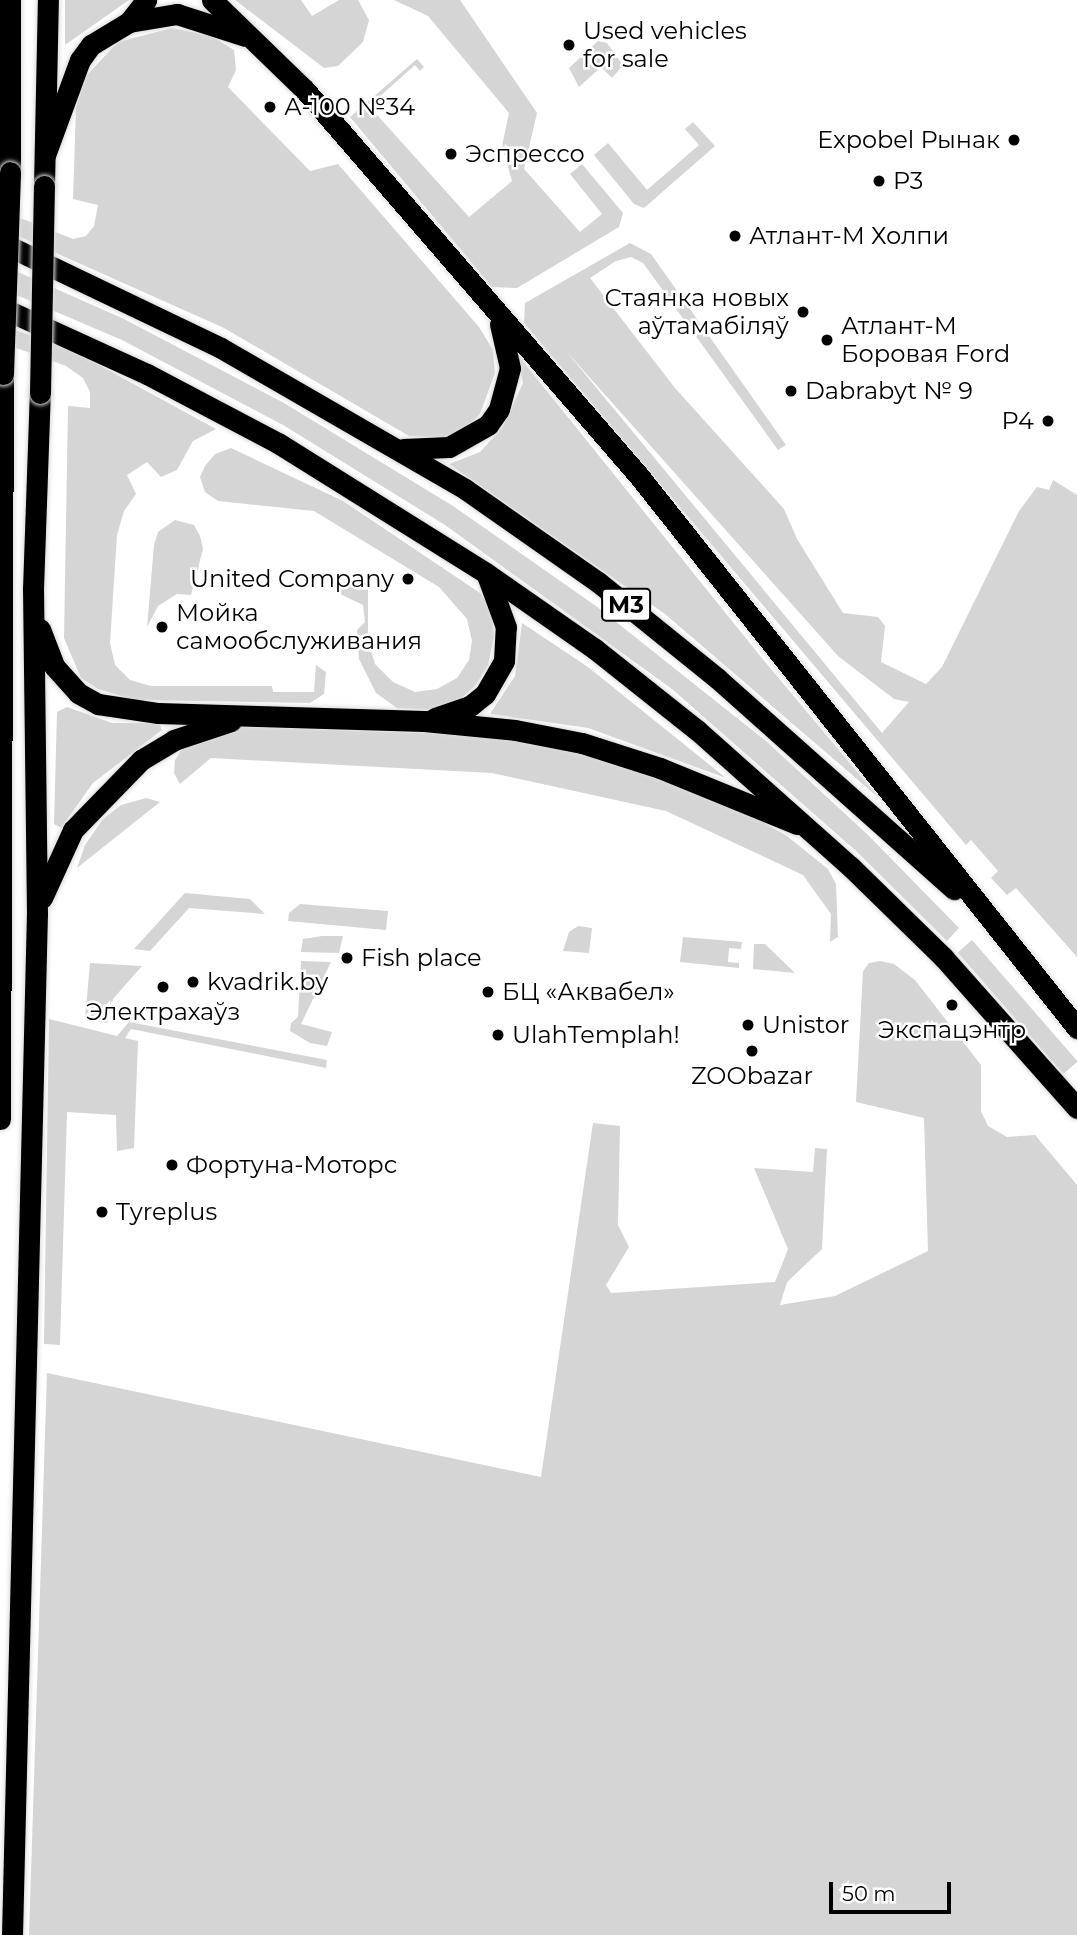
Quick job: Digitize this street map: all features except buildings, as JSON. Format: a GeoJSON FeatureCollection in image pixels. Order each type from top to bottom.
{"type":"FeatureCollection","features":[{"type":"Feature","properties":{"kind":"highway"},"geometry":{"type":"LineString","coordinates":[[0,1119],[2,376],[10,172],[10,0]]}},
{"type":"Feature","properties":{"kind":"highway"},"geometry":{"type":"LineString","coordinates":[[12,1935],[37,914],[33,589],[48,0]]}},
{"type":"Feature","properties":{"kind":"highway"},"geometry":{"type":"LineString","coordinates":[[45,155],[80,60],[91,45],[129,22],[146,0]]}},
{"type":"Feature","properties":{"kind":"highway"},"geometry":{"type":"LineString","coordinates":[[212,0],[260,43],[639,476],[986,918]]}},
{"type":"Feature","properties":{"kind":"highway"},"geometry":{"type":"LineString","coordinates":[[129,22],[177,14],[214,23],[260,43]]}},
{"type":"Feature","properties":{"kind":"highway"},"geometry":{"type":"LineString","coordinates":[[0,71],[9,110]]}},
{"type":"Feature","properties":{"kind":"highway","name":"М3"},"geometry":{"type":"LineString","coordinates":[[10,245],[221,348],[398,449],[465,489],[598,582],[718,679],[986,918],[1077,1028]]}},
{"type":"Feature","properties":{"kind":"highway","name":"М3"},"geometry":{"type":"LineString","coordinates":[[0,307],[31,319],[278,443],[486,573],[595,649],[697,730],[820,838],[943,957],[1077,1108]]}},
{"type":"Feature","properties":{"kind":"highway"},"geometry":{"type":"LineString","coordinates":[[398,449],[437,451],[472,437],[488,425],[502,400],[510,368],[507,342],[495,313]]}},
{"type":"Feature","properties":{"kind":"highway"},"geometry":{"type":"LineString","coordinates":[[424,721],[470,706],[491,686],[504,662],[506,626],[486,573]]}},
{"type":"Feature","properties":{"kind":"highway"},"geometry":{"type":"LineString","coordinates":[[33,589],[40,631],[54,666],[78,693],[98,704],[158,713],[424,721],[515,730],[582,743],[717,791],[820,838]]}},
{"type":"Feature","properties":{"kind":"highway"},"geometry":{"type":"LineString","coordinates":[[37,914],[73,830],[141,760],[174,740],[257,715]]}},
{"type":"Feature","properties":{"kind":"shaded area"},"geometry":{"type":"Polygon","coordinates":[[[65,0],[129,0],[65,45],[65,0]]]}},
{"type":"Feature","properties":{"kind":"shaded area"},"geometry":{"type":"Polygon","coordinates":[[[235,0],[301,0],[312,16],[339,0],[358,0],[369,20],[363,42],[338,66],[324,68],[235,0]]]}},
{"type":"Feature","properties":{"kind":"shaded area"},"geometry":{"type":"Polygon","coordinates":[[[394,0],[460,0],[537,113],[524,169],[580,232],[602,214],[570,174],[582,164],[623,213],[619,227],[517,288],[492,287],[350,117],[417,59],[424,67],[420,71],[415,65],[369,106],[469,217],[512,181],[502,146],[509,113],[428,16],[394,0]]]}},
{"type":"Feature","properties":{"kind":"shaded area"},"geometry":{"type":"Polygon","coordinates":[[[172,28],[211,36],[234,50],[236,70],[228,87],[310,171],[338,164],[479,327],[493,350],[495,373],[480,414],[466,428],[449,438],[409,436],[224,328],[0,228],[0,210],[73,239],[86,236],[94,226],[98,205],[73,199],[76,107],[86,76],[118,42],[172,28]]]}},
{"type":"Feature","properties":{"kind":"shaded area"},"geometry":{"type":"Polygon","coordinates":[[[598,41],[607,43],[623,65],[612,78],[601,67],[579,87],[569,68],[598,41]]]}},
{"type":"Feature","properties":{"kind":"shaded area"},"geometry":{"type":"Polygon","coordinates":[[[693,122],[715,146],[644,208],[634,204],[594,155],[608,143],[647,190],[699,145],[685,129],[693,122]]]}},
{"type":"Feature","properties":{"kind":"shaded area"},"geometry":{"type":"Polygon","coordinates":[[[630,243],[651,254],[786,445],[778,450],[643,263],[631,257],[616,261],[590,278],[675,388],[784,509],[797,539],[843,613],[878,617],[885,626],[881,662],[926,684],[942,667],[1019,511],[1037,487],[1049,490],[1053,480],[1077,495],[1077,957],[1016,888],[1007,895],[991,878],[998,871],[971,840],[966,845],[524,323],[525,303],[630,243]],[[566,351],[882,733],[909,702],[894,699],[838,656],[566,351]]]}},
{"type":"Feature","properties":{"kind":"shaded area"},"geometry":{"type":"Polygon","coordinates":[[[0,264],[124,319],[284,403],[453,506],[596,606],[766,741],[867,834],[959,928],[947,941],[855,850],[672,689],[445,525],[283,425],[122,340],[0,288],[0,264]]]}},
{"type":"Feature","properties":{"kind":"shaded area"},"geometry":{"type":"Polygon","coordinates":[[[0,325],[66,347],[216,429],[193,441],[177,470],[161,477],[147,462],[127,475],[136,494],[124,511],[117,535],[110,643],[115,665],[130,680],[151,686],[272,686],[273,692],[314,692],[316,665],[326,672],[324,694],[310,703],[135,700],[98,689],[81,678],[64,638],[68,406],[90,408],[90,392],[83,378],[66,366],[0,342],[0,325]]]}},
{"type":"Feature","properties":{"kind":"shaded area"},"geometry":{"type":"Polygon","coordinates":[[[517,354],[761,657],[879,798],[665,614],[449,464],[480,452],[502,428],[523,383],[517,354]]]}},
{"type":"Feature","properties":{"kind":"shaded area"},"geometry":{"type":"Polygon","coordinates":[[[231,448],[343,501],[480,593],[491,609],[494,637],[488,665],[476,685],[457,702],[434,710],[397,708],[376,693],[359,659],[357,630],[365,622],[363,605],[338,593],[345,581],[358,579],[368,587],[368,640],[375,664],[393,682],[415,692],[437,689],[457,678],[469,660],[472,641],[467,619],[439,587],[314,511],[218,501],[205,492],[200,477],[205,466],[215,454],[231,448]]]}},
{"type":"Feature","properties":{"kind":"shaded area"},"geometry":{"type":"Polygon","coordinates":[[[175,520],[194,525],[203,549],[191,595],[177,594],[158,606],[147,627],[154,545],[158,532],[175,520]]]}},
{"type":"Feature","properties":{"kind":"shaded area"},"geometry":{"type":"Polygon","coordinates":[[[522,623],[588,667],[726,778],[588,728],[490,714],[515,676],[522,623]]]}},
{"type":"Feature","properties":{"kind":"shaded area"},"geometry":{"type":"Polygon","coordinates":[[[67,707],[112,723],[159,723],[162,730],[93,783],[61,828],[54,824],[57,712],[67,707]]]}},
{"type":"Feature","properties":{"kind":"shaded area"},"geometry":{"type":"Polygon","coordinates":[[[242,727],[480,735],[590,752],[741,810],[787,836],[828,869],[836,884],[838,937],[830,942],[831,914],[803,875],[666,811],[492,773],[211,758],[180,784],[174,773],[175,760],[184,746],[242,727]]]}},
{"type":"Feature","properties":{"kind":"shaded area"},"geometry":{"type":"Polygon","coordinates":[[[146,798],[160,802],[77,868],[85,845],[103,819],[121,805],[146,798]]]}},
{"type":"Feature","properties":{"kind":"shaded area"},"geometry":{"type":"Polygon","coordinates":[[[185,893],[250,899],[265,914],[189,908],[150,951],[134,949],[185,893]]]}},
{"type":"Feature","properties":{"kind":"shaded area"},"geometry":{"type":"Polygon","coordinates":[[[300,904],[388,911],[386,930],[288,921],[289,913],[300,904]]]}},
{"type":"Feature","properties":{"kind":"shaded area"},"geometry":{"type":"Polygon","coordinates":[[[578,926],[592,928],[589,953],[563,951],[569,932],[578,926]]]}},
{"type":"Feature","properties":{"kind":"shaded area"},"geometry":{"type":"Polygon","coordinates":[[[343,936],[339,953],[301,952],[303,939],[343,936]]]}},
{"type":"Feature","properties":{"kind":"shaded area"},"geometry":{"type":"Polygon","coordinates":[[[683,937],[742,942],[741,949],[729,948],[728,962],[739,963],[739,968],[680,962],[683,937]]]}},
{"type":"Feature","properties":{"kind":"shaded area"},"geometry":{"type":"Polygon","coordinates":[[[972,940],[1077,1061],[1063,1074],[958,952],[972,940]]]}},
{"type":"Feature","properties":{"kind":"shaded area"},"geometry":{"type":"Polygon","coordinates":[[[754,944],[765,944],[795,973],[753,969],[754,944]]]}},
{"type":"Feature","properties":{"kind":"shaded area"},"geometry":{"type":"Polygon","coordinates":[[[301,961],[331,962],[301,1024],[332,1032],[327,1046],[310,1043],[290,1031],[291,1023],[298,1017],[301,961]]]}},
{"type":"Feature","properties":{"kind":"shaded area"},"geometry":{"type":"Polygon","coordinates":[[[880,961],[894,964],[915,980],[981,1065],[981,1111],[988,1126],[1007,1137],[1035,1135],[1077,1185],[1077,1935],[29,1935],[47,1373],[541,1477],[593,1123],[620,1126],[618,1225],[629,1247],[606,1285],[611,1293],[775,1282],[788,1249],[754,1168],[813,1172],[815,1148],[827,1149],[822,1249],[787,1282],[780,1305],[835,1296],[928,1251],[924,1118],[856,1102],[863,971],[869,963],[880,961]]]}},
{"type":"Feature","properties":{"kind":"shaded area"},"geometry":{"type":"Polygon","coordinates":[[[90,963],[142,966],[113,999],[107,1023],[85,1019],[90,963]]]}},
{"type":"Feature","properties":{"kind":"shaded area"},"geometry":{"type":"Polygon","coordinates":[[[49,1019],[117,1036],[129,1022],[327,1060],[326,1068],[131,1029],[125,1038],[138,1041],[134,1148],[117,1151],[116,1115],[67,1112],[60,1345],[44,1344],[49,1019]]]}},
{"type":"Feature","properties":{"kind":"place","name":"Used vehicles for sale"},"geometry":{"type":"Point","coordinates":[569,45]}},
{"type":"Feature","properties":{"kind":"place","name":"А-100 №34"},"geometry":{"type":"Point","coordinates":[270,107]}},
{"type":"Feature","properties":{"kind":"place","name":"Expobel Рынак"},"geometry":{"type":"Point","coordinates":[1014,140]}},
{"type":"Feature","properties":{"kind":"place","name":"Эспрессо"},"geometry":{"type":"Point","coordinates":[451,154]}},
{"type":"Feature","properties":{"kind":"place","name":"P3"},"geometry":{"type":"Point","coordinates":[879,181]}},
{"type":"Feature","properties":{"kind":"place","name":"Атлант-М Холпи"},"geometry":{"type":"Point","coordinates":[735,236]}},
{"type":"Feature","properties":{"kind":"place","name":"Стаянка новых аўтамабіляў"},"geometry":{"type":"Point","coordinates":[803,312]}},
{"type":"Feature","properties":{"kind":"place","name":"Атлант-М Боровая Ford"},"geometry":{"type":"Point","coordinates":[827,340]}},
{"type":"Feature","properties":{"kind":"place","name":"Dabrabyt № 9"},"geometry":{"type":"Point","coordinates":[791,391]}},
{"type":"Feature","properties":{"kind":"place","name":"P4"},"geometry":{"type":"Point","coordinates":[1048,421]}},
{"type":"Feature","properties":{"kind":"place","name":"United Company"},"geometry":{"type":"Point","coordinates":[408,579]}},
{"type":"Feature","properties":{"kind":"place","name":"Мойка самообслуживания"},"geometry":{"type":"Point","coordinates":[162,627]}},
{"type":"Feature","properties":{"kind":"place","name":"Fish place"},"geometry":{"type":"Point","coordinates":[347,958]}},
{"type":"Feature","properties":{"kind":"place","name":"kvadrik.by"},"geometry":{"type":"Point","coordinates":[193,982]}},
{"type":"Feature","properties":{"kind":"place","name":"Электрахаўз"},"geometry":{"type":"Point","coordinates":[163,987]}},
{"type":"Feature","properties":{"kind":"place","name":"БЦ «Аквабел»"},"geometry":{"type":"Point","coordinates":[488,992]}},
{"type":"Feature","properties":{"kind":"place","name":"Экспацэнтр"},"geometry":{"type":"Point","coordinates":[952,1005]}},
{"type":"Feature","properties":{"kind":"place","name":"Unistor"},"geometry":{"type":"Point","coordinates":[748,1025]}},
{"type":"Feature","properties":{"kind":"place","name":"UlahTemplah!"},"geometry":{"type":"Point","coordinates":[498,1035]}},
{"type":"Feature","properties":{"kind":"place","name":"ZOObazar"},"geometry":{"type":"Point","coordinates":[752,1051]}},
{"type":"Feature","properties":{"kind":"place","name":"Фортуна-Моторс"},"geometry":{"type":"Point","coordinates":[172,1165]}},
{"type":"Feature","properties":{"kind":"place","name":"Tyreplus"},"geometry":{"type":"Point","coordinates":[102,1212]}}]}
